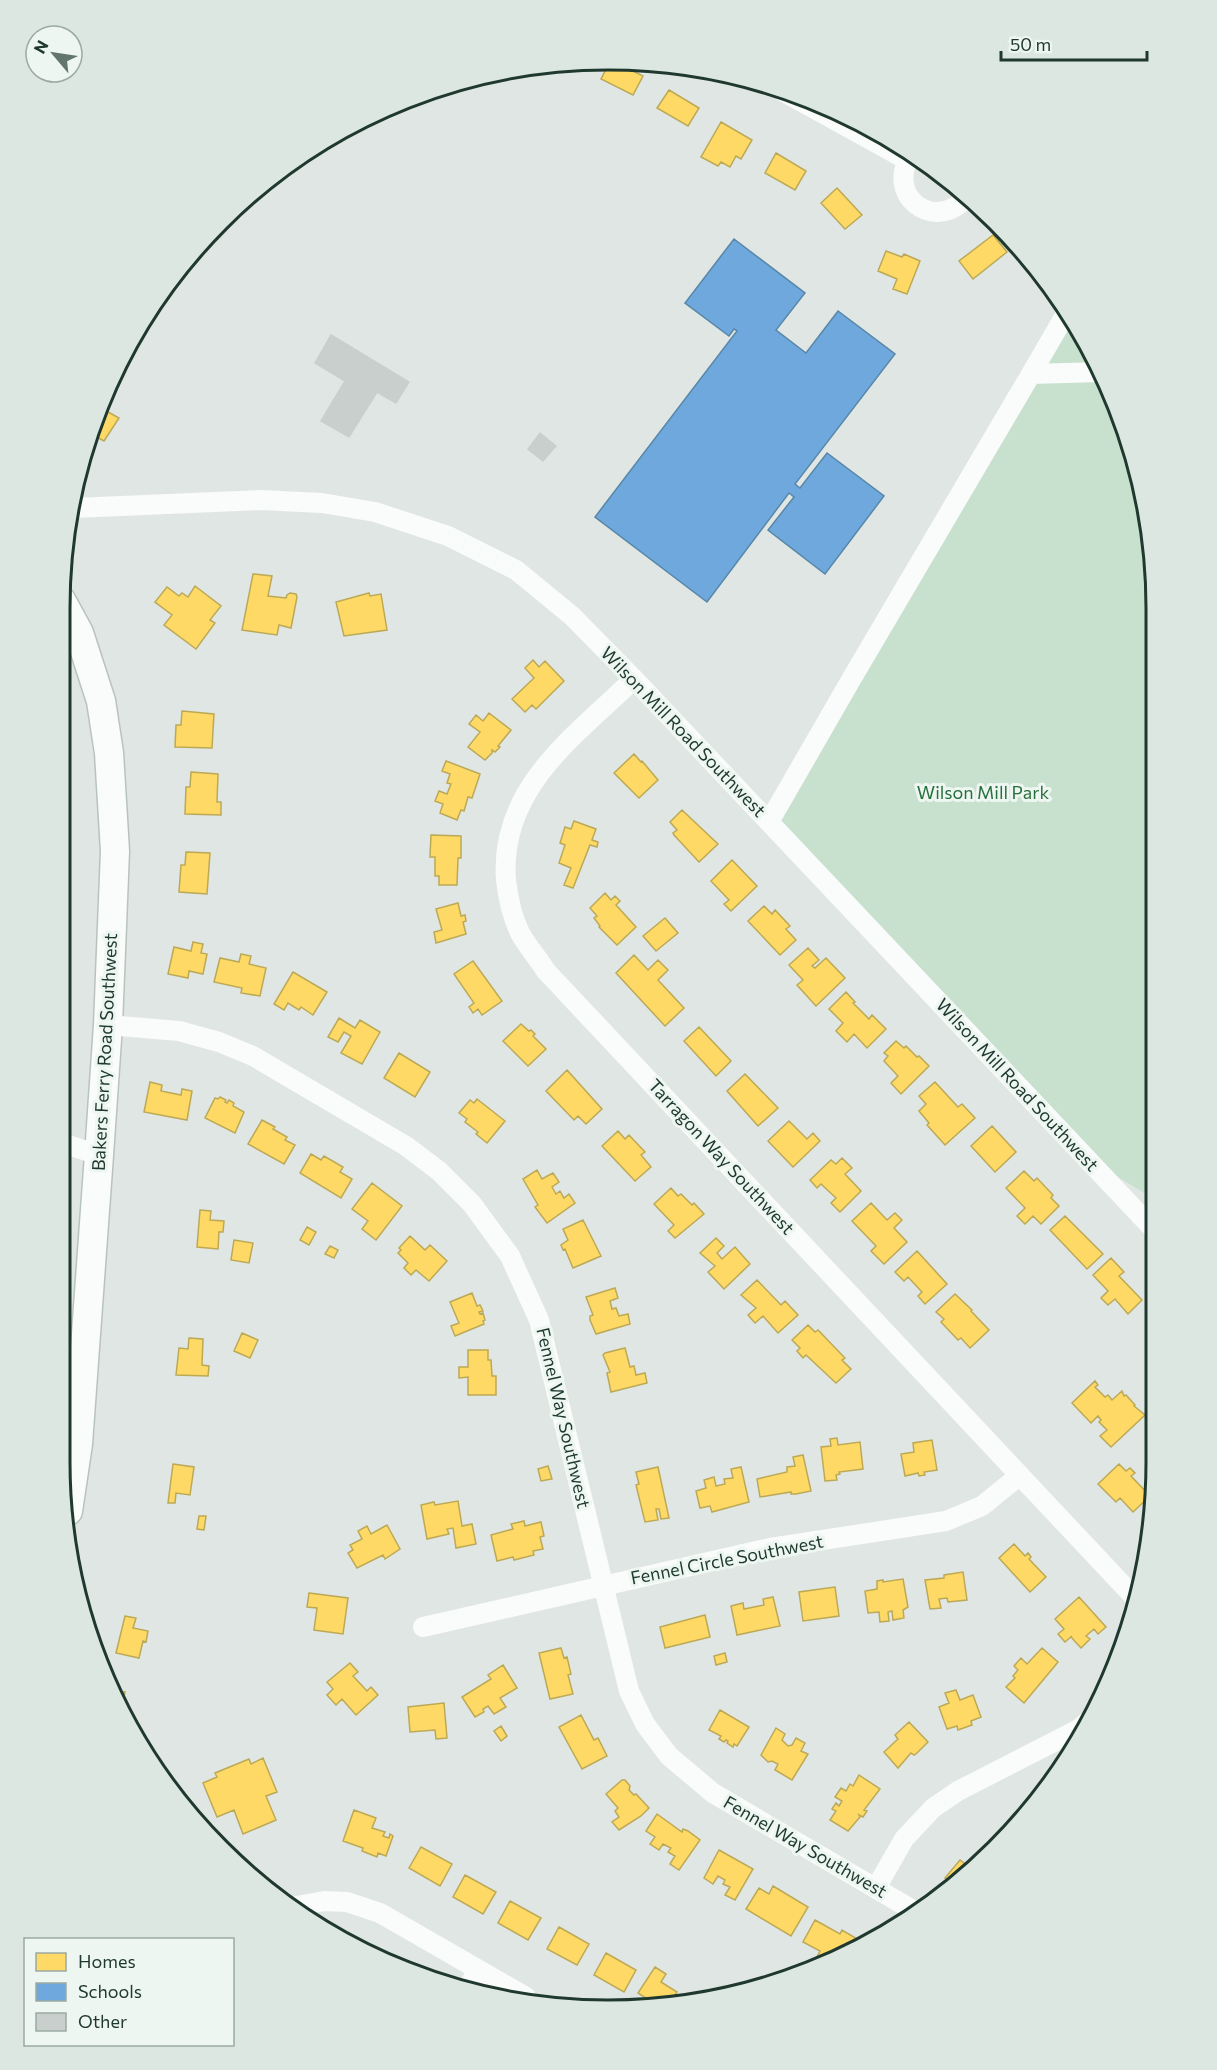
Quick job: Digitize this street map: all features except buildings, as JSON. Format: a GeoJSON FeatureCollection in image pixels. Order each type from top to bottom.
{"type":"FeatureCollection","features":[{"type":"Feature","properties":{"kind":"street"},"geometry":{"type":"LineString","coordinates":[[908,161],[903,172],[905,189],[914,204],[936,213],[948,211],[962,203]]}},
{"type":"Feature","properties":{"kind":"street"},"geometry":{"type":"LineString","coordinates":[[769,822],[1062,320]]}},
{"type":"Feature","properties":{"kind":"street"},"geometry":{"type":"LineString","coordinates":[[1031,374],[1092,372]]}},
{"type":"Feature","properties":{"kind":"street","name":"Wilson Mill Road Southwest"},"geometry":{"type":"LineString","coordinates":[[80,508],[261,500],[322,503],[375,512],[448,536],[516,570],[572,616],[634,679],[1146,1221]]}},
{"type":"Feature","properties":{"kind":"street","name":"Bakers Ferry Road Southwest"},"geometry":{"type":"LineString","coordinates":[[70,616],[79,633],[101,701],[109,753],[116,851],[99,1155],[78,1444],[71,1488]]}},
{"type":"Feature","properties":{"kind":"street","name":"Tarragon Way Southwest"},"geometry":{"type":"LineString","coordinates":[[634,679],[545,765],[519,804],[509,834],[505,865],[508,897],[519,932],[546,971],[1130,1593]]}},
{"type":"Feature","properties":{"kind":"street","name":"Fennel Way Southwest"},"geometry":{"type":"LineString","coordinates":[[108,1025],[179,1031],[219,1042],[253,1056],[406,1146],[439,1171],[472,1204],[510,1256],[539,1320],[629,1691],[645,1724],[669,1756],[713,1793],[909,1908]]}},
{"type":"Feature","properties":{"kind":"street"},"geometry":{"type":"LineString","coordinates":[[70,1145],[99,1155]]}},
{"type":"Feature","properties":{"kind":"street","name":"Fennel Circle Southwest"},"geometry":{"type":"LineString","coordinates":[[423,1627],[770,1548],[946,1521],[982,1506],[1020,1475]]}},
{"type":"Feature","properties":{"kind":"street"},"geometry":{"type":"LineString","coordinates":[[876,1888],[904,1839],[933,1808],[958,1791],[1073,1732]]}},
{"type":"Feature","properties":{"kind":"street"},"geometry":{"type":"LineString","coordinates":[[304,1904],[324,1900],[347,1902],[380,1913],[515,1991]]}},
{"type":"Feature","properties":{"kind":"street"},"geometry":{"type":"LineString","coordinates":[[471,1982],[478,1970]]}},
{"type":"Feature","properties":{"kind":"green space","name":"Wilson Mill Park"},"geometry":{"type":"Polygon","coordinates":[[[1061,318],[1106,403],[1128,469],[1142,538],[1146,608],[1146,1194],[1093,1162],[762,817],[1061,318]]]}}]}
